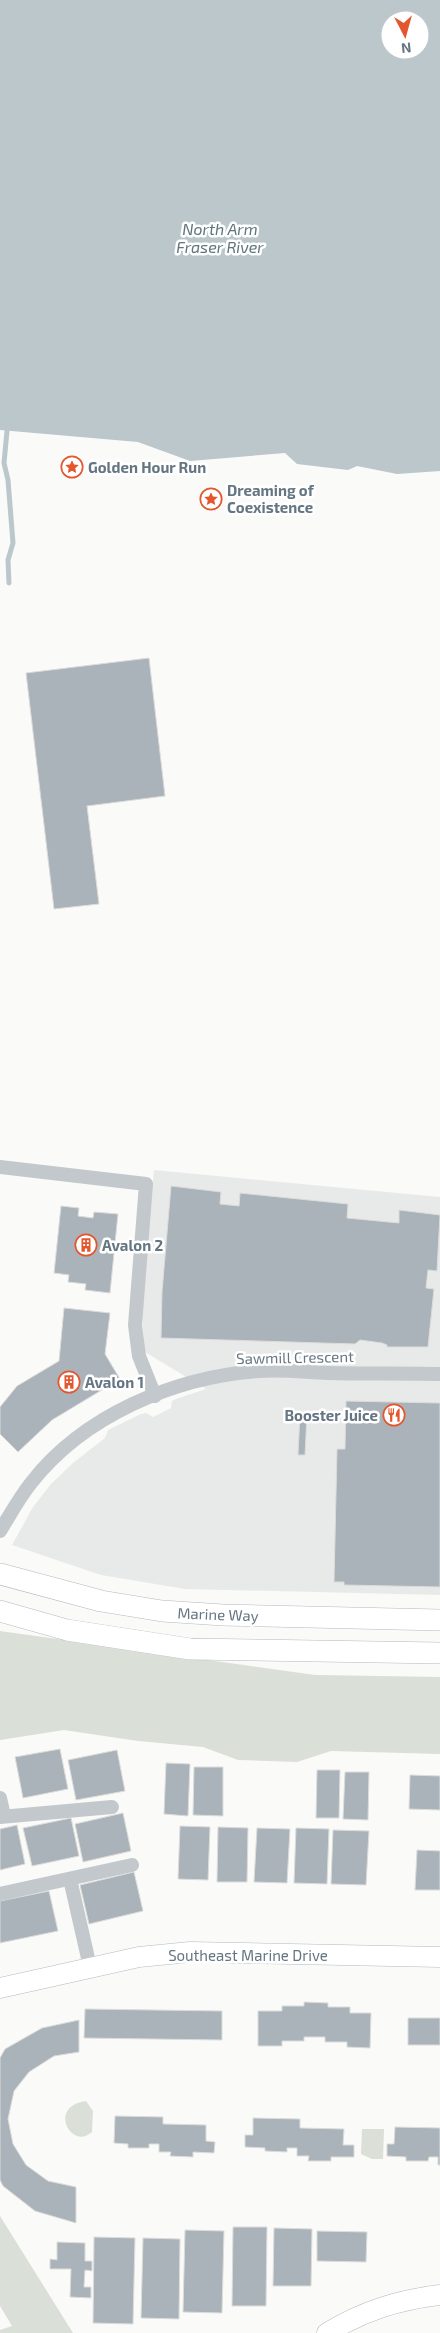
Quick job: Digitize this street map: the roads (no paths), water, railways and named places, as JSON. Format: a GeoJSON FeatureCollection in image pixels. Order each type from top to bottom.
{"type":"FeatureCollection","features":[{"type":"Feature","properties":{"kind":"main road","name":"Marine Way"},"geometry":{"type":"LineString","coordinates":[[0,1574],[101,1602],[162,1611],[224,1615],[440,1620]]}},
{"type":"Feature","properties":{"kind":"main road"},"geometry":{"type":"LineString","coordinates":[[0,1611],[67,1630],[190,1648],[440,1653]]}},
{"type":"Feature","properties":{"kind":"street"},"geometry":{"type":"LineString","coordinates":[[0,1167],[146,1184],[135,1325],[139,1356],[155,1396]]}},
{"type":"Feature","properties":{"kind":"street","name":"Sawmill Crescent"},"geometry":{"type":"LineString","coordinates":[[0,1531],[31,1484],[58,1454],[98,1422],[178,1387],[228,1374],[260,1371],[440,1374]]}},
{"type":"Feature","properties":{"kind":"street"},"geometry":{"type":"LineString","coordinates":[[0,1798],[2,1817],[112,1807]]}},
{"type":"Feature","properties":{"kind":"street"},"geometry":{"type":"LineString","coordinates":[[0,1894],[132,1865]]}},
{"type":"Feature","properties":{"kind":"street"},"geometry":{"type":"LineString","coordinates":[[70,1879],[90,1967]]}},
{"type":"Feature","properties":{"kind":"street","name":"Southeast Marine Drive"},"geometry":{"type":"LineString","coordinates":[[0,1988],[139,1957],[190,1952],[440,1957]]}},
{"type":"Feature","properties":{"kind":"street"},"geometry":{"type":"LineString","coordinates":[[327,2333],[348,2320],[388,2304],[440,2294]]}},
{"type":"Feature","properties":{"kind":"water","name":"North Arm Fraser River"},"geometry":{"type":"Polygon","coordinates":[[[0,0],[440,0],[440,471],[397,474],[357,466],[348,470],[297,464],[285,453],[190,461],[138,442],[0,430],[0,0]]]}},
{"type":"Feature","properties":{"kind":"waterway"},"geometry":{"type":"LineString","coordinates":[[7,431],[4,463],[8,480],[13,543],[8,560],[9,583]]}},
{"type":"Feature","properties":{"kind":"place","name":"Golden Hour Run"},"geometry":{"type":"Point","coordinates":[72,467]}},
{"type":"Feature","properties":{"kind":"place","name":"Dreaming of Coexistence"},"geometry":{"type":"Point","coordinates":[211,499]}},
{"type":"Feature","properties":{"kind":"place","name":"Avalon 2"},"geometry":{"type":"Point","coordinates":[86,1245]}},
{"type":"Feature","properties":{"kind":"place","name":"Avalon 1"},"geometry":{"type":"Point","coordinates":[69,1382]}},
{"type":"Feature","properties":{"kind":"place","name":"Booster Juice"},"geometry":{"type":"Point","coordinates":[394,1415]}}]}
